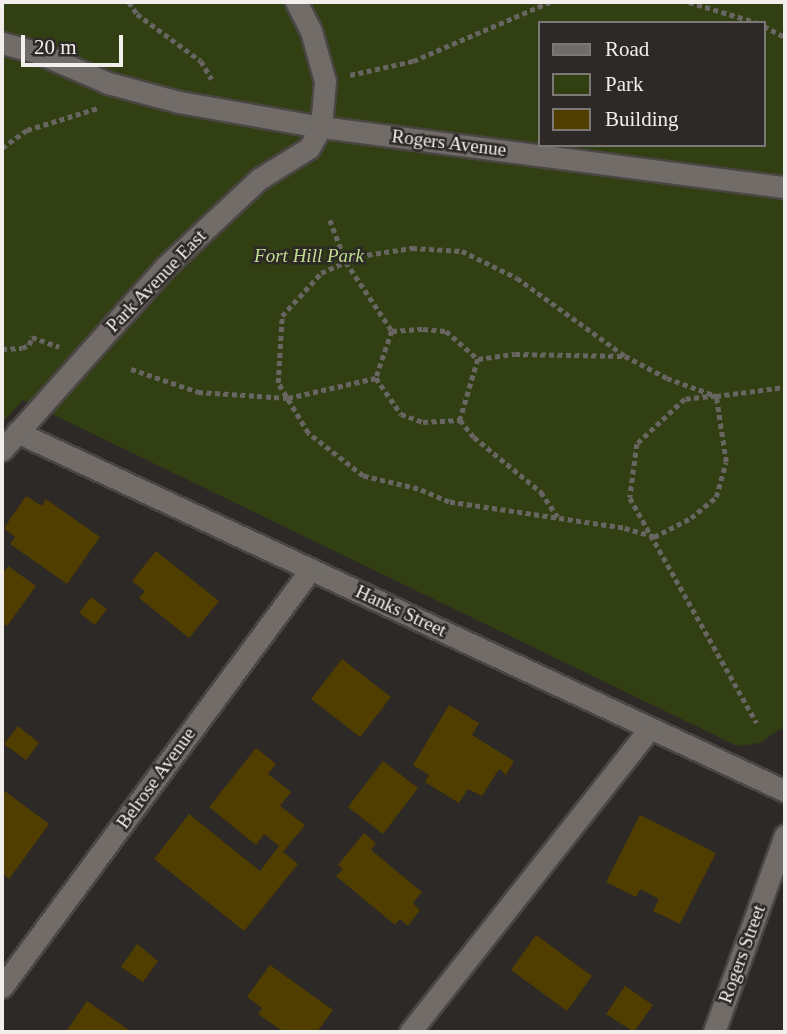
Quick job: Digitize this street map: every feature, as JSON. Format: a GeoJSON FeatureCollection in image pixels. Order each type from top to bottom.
{"type":"FeatureCollection","features":[{"type":"Feature","properties":{"kind":"street"},"geometry":{"type":"LineString","coordinates":[[296,2],[312,31],[325,81],[321,127]]}},
{"type":"Feature","properties":{"kind":"street","name":"Rogers Avenue"},"geometry":{"type":"LineString","coordinates":[[2,43],[39,53],[108,83],[229,111],[321,127],[785,187]]}},
{"type":"Feature","properties":{"kind":"street","name":"Park Avenue East"},"geometry":{"type":"LineString","coordinates":[[2,450],[165,267],[259,179],[309,148],[321,127]]}},
{"type":"Feature","properties":{"kind":"street","name":"Hanks Street"},"geometry":{"type":"LineString","coordinates":[[17,432],[785,791]]}},
{"type":"Feature","properties":{"kind":"street","name":"Belrose Avenue"},"geometry":{"type":"LineString","coordinates":[[2,988],[311,569]]}},
{"type":"Feature","properties":{"kind":"street"},"geometry":{"type":"LineString","coordinates":[[410,1032],[650,728]]}},
{"type":"Feature","properties":{"kind":"street","name":"Rogers Street"},"geometry":{"type":"LineString","coordinates":[[714,1032],[785,835]]}},
{"type":"Feature","properties":{"kind":"path"},"geometry":{"type":"LineString","coordinates":[[129,2],[137,14],[201,61],[229,111]]}},
{"type":"Feature","properties":{"kind":"path"},"geometry":{"type":"LineString","coordinates":[[325,81],[413,61],[550,2]]}},
{"type":"Feature","properties":{"kind":"path"},"geometry":{"type":"LineString","coordinates":[[689,2],[751,21]]}},
{"type":"Feature","properties":{"kind":"path"},"geometry":{"type":"LineString","coordinates":[[766,27],[785,37]]}},
{"type":"Feature","properties":{"kind":"path"},"geometry":{"type":"LineString","coordinates":[[2,148],[27,131],[141,92]]}},
{"type":"Feature","properties":{"kind":"path"},"geometry":{"type":"LineString","coordinates":[[330,220],[346,262],[392,331]]}},
{"type":"Feature","properties":{"kind":"path"},"geometry":{"type":"LineString","coordinates":[[412,248],[462,251],[517,278],[625,356],[667,378],[716,396],[726,461],[716,497],[691,518],[654,537],[623,528],[449,502],[418,489],[363,476],[308,433],[278,383],[282,316],[321,273],[359,256],[412,248]]}},
{"type":"Feature","properties":{"kind":"path"},"geometry":{"type":"LineString","coordinates":[[392,331],[446,331],[478,359],[516,354],[625,356]]}},
{"type":"Feature","properties":{"kind":"path"},"geometry":{"type":"LineString","coordinates":[[376,378],[392,331]]}},
{"type":"Feature","properties":{"kind":"path"},"geometry":{"type":"LineString","coordinates":[[2,349],[22,348],[29,345],[32,337],[84,357]]}},
{"type":"Feature","properties":{"kind":"path"},"geometry":{"type":"LineString","coordinates":[[460,420],[478,359]]}},
{"type":"Feature","properties":{"kind":"path"},"geometry":{"type":"LineString","coordinates":[[131,369],[198,392],[288,398],[376,378]]}},
{"type":"Feature","properties":{"kind":"path"},"geometry":{"type":"LineString","coordinates":[[376,378],[401,414],[423,422],[460,420]]}},
{"type":"Feature","properties":{"kind":"path"},"geometry":{"type":"LineString","coordinates":[[757,723],[630,498],[637,444],[685,399],[785,387]]}},
{"type":"Feature","properties":{"kind":"path"},"geometry":{"type":"LineString","coordinates":[[460,420],[474,437],[541,492],[558,517]]}},
{"type":"Feature","properties":{"kind":"green space","name":"Fort Hill Park"},"geometry":{"type":"Polygon","coordinates":[[[2,2],[785,2],[785,718],[782,728],[760,743],[737,746],[23,400],[2,423],[2,2]]]}},
{"type":"Feature","properties":{"kind":"building"},"geometry":{"type":"Polygon","coordinates":[[[26,496],[42,506],[46,499],[100,537],[67,584],[10,544],[15,537],[4,528],[26,496]]]}},
{"type":"Feature","properties":{"kind":"building"},"geometry":{"type":"Polygon","coordinates":[[[156,551],[219,601],[189,638],[139,598],[145,591],[132,581],[156,551]]]}},
{"type":"Feature","properties":{"kind":"building"},"geometry":{"type":"Polygon","coordinates":[[[8,566],[36,586],[7,626],[2,623],[2,575],[8,566]]]}},
{"type":"Feature","properties":{"kind":"building"},"geometry":{"type":"Polygon","coordinates":[[[91,597],[107,609],[95,625],[79,613],[91,597]]]}},
{"type":"Feature","properties":{"kind":"building"},"geometry":{"type":"Polygon","coordinates":[[[342,659],[391,697],[360,737],[311,699],[342,659]]]}},
{"type":"Feature","properties":{"kind":"building"},"geometry":{"type":"Polygon","coordinates":[[[449,705],[479,723],[472,735],[514,761],[506,775],[499,769],[482,796],[468,789],[459,803],[425,782],[429,775],[413,765],[449,705]]]}},
{"type":"Feature","properties":{"kind":"building"},"geometry":{"type":"Polygon","coordinates":[[[18,726],[39,743],[26,760],[4,744],[18,726]]]}},
{"type":"Feature","properties":{"kind":"building"},"geometry":{"type":"Polygon","coordinates":[[[256,748],[276,764],[268,774],[291,792],[280,806],[305,825],[283,852],[298,864],[244,931],[154,859],[189,814],[260,871],[279,846],[264,834],[256,845],[209,807],[256,748]]]}},
{"type":"Feature","properties":{"kind":"building"},"geometry":{"type":"Polygon","coordinates":[[[383,761],[418,788],[383,834],[348,807],[383,761]]]}},
{"type":"Feature","properties":{"kind":"building"},"geometry":{"type":"Polygon","coordinates":[[[2,789],[49,824],[9,879],[2,873],[2,789]]]}},
{"type":"Feature","properties":{"kind":"building"},"geometry":{"type":"Polygon","coordinates":[[[640,815],[716,853],[680,924],[653,911],[659,899],[640,889],[636,897],[606,882],[640,815]]]}},
{"type":"Feature","properties":{"kind":"building"},"geometry":{"type":"Polygon","coordinates":[[[364,833],[376,843],[371,850],[422,892],[413,903],[420,910],[408,926],[400,919],[395,925],[336,876],[343,869],[338,865],[364,833]]]}},
{"type":"Feature","properties":{"kind":"building"},"geometry":{"type":"Polygon","coordinates":[[[536,935],[592,976],[567,1011],[511,970],[536,935]]]}},
{"type":"Feature","properties":{"kind":"building"},"geometry":{"type":"Polygon","coordinates":[[[137,944],[158,961],[143,982],[121,967],[137,944]]]}},
{"type":"Feature","properties":{"kind":"building"},"geometry":{"type":"Polygon","coordinates":[[[270,965],[333,1010],[317,1032],[284,1032],[258,1014],[262,1008],[247,997],[270,965]]]}},
{"type":"Feature","properties":{"kind":"building"},"geometry":{"type":"Polygon","coordinates":[[[625,986],[653,1005],[634,1032],[606,1014],[625,986]]]}},
{"type":"Feature","properties":{"kind":"building"},"geometry":{"type":"Polygon","coordinates":[[[87,1001],[132,1032],[66,1032],[87,1001]]]}}]}
